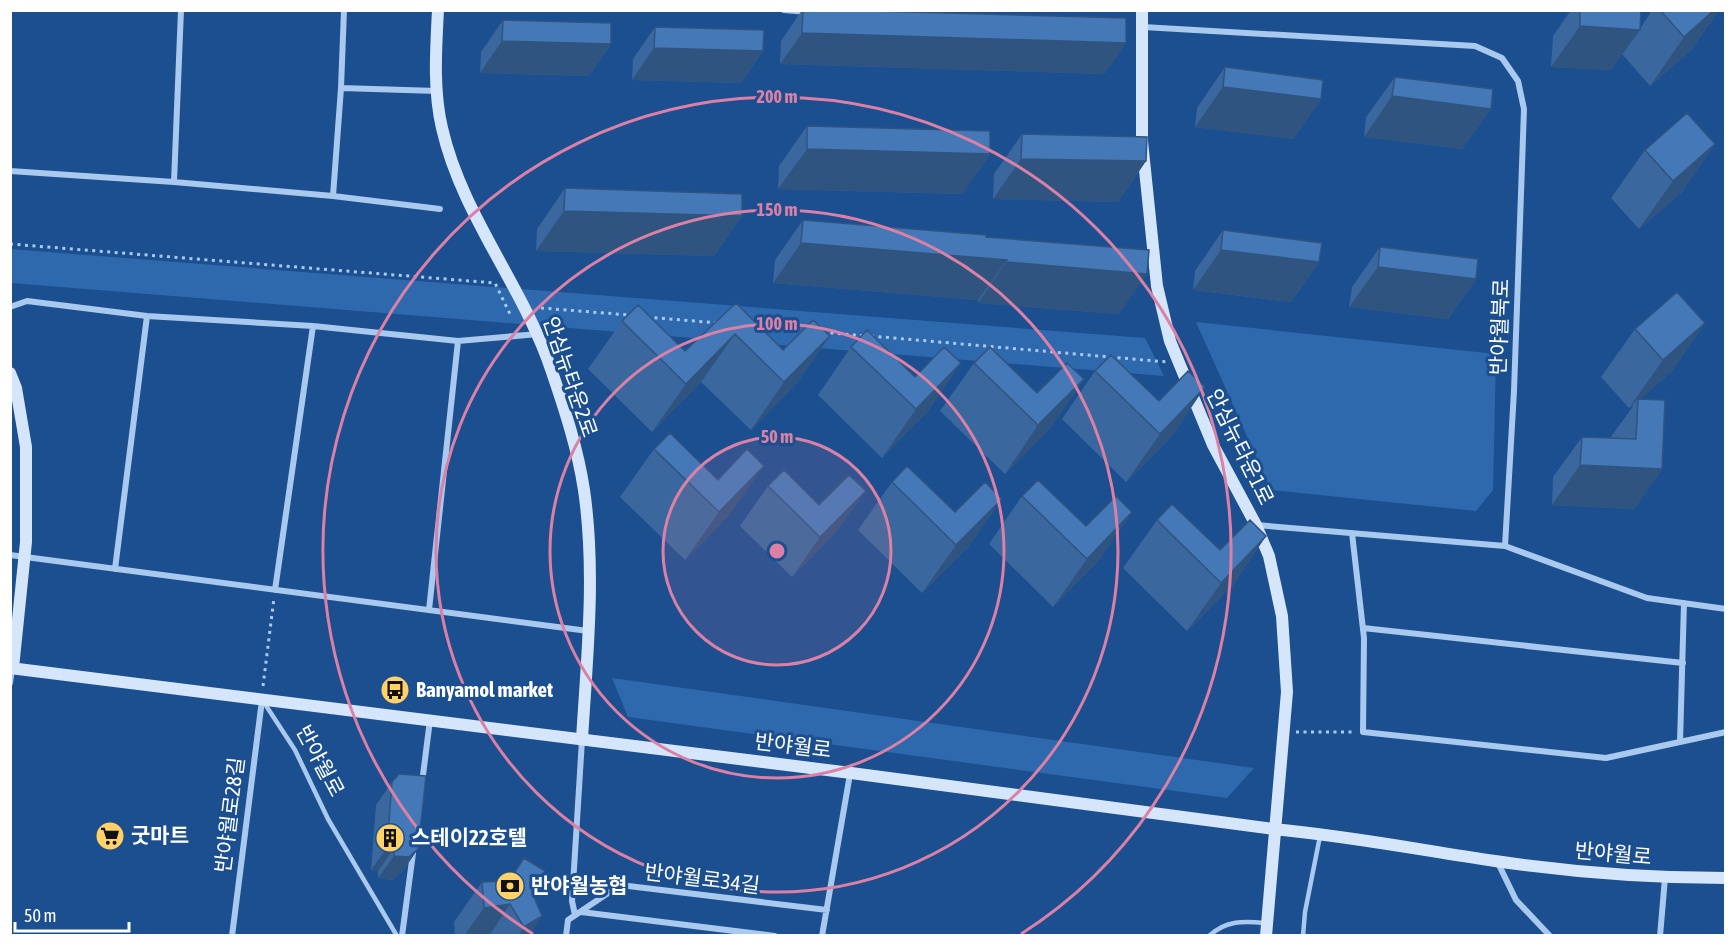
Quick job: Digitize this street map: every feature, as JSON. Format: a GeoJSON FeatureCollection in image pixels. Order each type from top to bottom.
{"type":"FeatureCollection","features":[{"type":"Feature","properties":{"kind":"street"},"geometry":{"type":"LineString","coordinates":[[174,183],[181,10]]}},
{"type":"Feature","properties":{"kind":"street"},"geometry":{"type":"LineString","coordinates":[[333,196],[344,10]]}},
{"type":"Feature","properties":{"kind":"street","name":"안심뉴타운2로"},"geometry":{"type":"LineString","coordinates":[[438,10],[437,92],[441,128],[461,188],[538,334],[569,426],[584,490],[590,567],[582,739]]}},
{"type":"Feature","properties":{"kind":"street"},"geometry":{"type":"LineString","coordinates":[[784,10],[820,12]]}},
{"type":"Feature","properties":{"kind":"street","name":"안심뉴타운1로"},"geometry":{"type":"LineString","coordinates":[[1142,10],[1142,141],[1157,286],[1170,341],[1213,446],[1256,525],[1269,556],[1282,616],[1287,692],[1267,930]]}},
{"type":"Feature","properties":{"kind":"street","name":"반야월북로"},"geometry":{"type":"LineString","coordinates":[[1142,27],[1475,46],[1502,58],[1518,81],[1524,109],[1514,391],[1505,546]]}},
{"type":"Feature","properties":{"kind":"street"},"geometry":{"type":"LineString","coordinates":[[341,88],[437,92]]}},
{"type":"Feature","properties":{"kind":"street"},"geometry":{"type":"LineString","coordinates":[[10,171],[333,196],[440,209]]}},
{"type":"Feature","properties":{"kind":"street"},"geometry":{"type":"LineString","coordinates":[[10,307],[27,302],[147,316],[313,326],[458,341],[538,334]]}},
{"type":"Feature","properties":{"kind":"street"},"geometry":{"type":"LineString","coordinates":[[114,569],[147,316]]}},
{"type":"Feature","properties":{"kind":"street"},"geometry":{"type":"LineString","coordinates":[[274,590],[313,326]]}},
{"type":"Feature","properties":{"kind":"street"},"geometry":{"type":"LineString","coordinates":[[429,610],[458,341]]}},
{"type":"Feature","properties":{"kind":"street"},"geometry":{"type":"LineString","coordinates":[[10,374],[16,388],[26,447],[25,557],[10,683]]}},
{"type":"Feature","properties":{"kind":"street"},"geometry":{"type":"LineString","coordinates":[[1256,525],[1505,546],[1647,598],[1725,609]]}},
{"type":"Feature","properties":{"kind":"street"},"geometry":{"type":"LineString","coordinates":[[1352,533],[1363,628],[1363,732],[1606,758],[1725,732]]}},
{"type":"Feature","properties":{"kind":"street"},"geometry":{"type":"LineString","coordinates":[[10,555],[588,631]]}},
{"type":"Feature","properties":{"kind":"street"},"geometry":{"type":"LineString","coordinates":[[1680,742],[1684,603]]}},
{"type":"Feature","properties":{"kind":"street"},"geometry":{"type":"LineString","coordinates":[[1363,628],[1683,663]]}},
{"type":"Feature","properties":{"kind":"street","name":"반야월로"},"geometry":{"type":"LineString","coordinates":[[11,668],[1320,833],[1497,861],[1609,874],[1665,878],[1725,878]]}},
{"type":"Feature","properties":{"kind":"street","name":"반야월로28길"},"geometry":{"type":"LineString","coordinates":[[232,936],[262,699]]}},
{"type":"Feature","properties":{"kind":"street"},"geometry":{"type":"LineString","coordinates":[[421,788],[430,720]]}},
{"type":"Feature","properties":{"kind":"street"},"geometry":{"type":"LineString","coordinates":[[582,739],[572,901],[578,913],[775,936]]}},
{"type":"Feature","properties":{"kind":"street"},"geometry":{"type":"LineString","coordinates":[[822,936],[851,773]]}},
{"type":"Feature","properties":{"kind":"street"},"geometry":{"type":"LineString","coordinates":[[402,936],[414,845]]}},
{"type":"Feature","properties":{"kind":"street"},"geometry":{"type":"LineString","coordinates":[[1497,861],[1516,900],[1550,936]]}},
{"type":"Feature","properties":{"kind":"street"},"geometry":{"type":"LineString","coordinates":[[1660,936],[1665,878]]}},
{"type":"Feature","properties":{"kind":"street","name":"반야월로34길"},"geometry":{"type":"LineString","coordinates":[[566,936],[568,920],[620,885],[827,910]]}},
{"type":"Feature","properties":{"kind":"lane","name":"반야월로"},"geometry":{"type":"LineString","coordinates":[[262,699],[296,750],[328,819],[397,936]]}},
{"type":"Feature","properties":{"kind":"lane"},"geometry":{"type":"LineString","coordinates":[[1303,936],[1306,902],[1320,833]]}},
{"type":"Feature","properties":{"kind":"lane"},"geometry":{"type":"LineString","coordinates":[[1209,936],[1217,928],[1234,922],[1267,930]]}},
{"type":"Feature","properties":{"kind":"path"},"geometry":{"type":"LineString","coordinates":[[10,244],[495,283],[510,314]]}},
{"type":"Feature","properties":{"kind":"path"},"geometry":{"type":"LineString","coordinates":[[541,308],[635,316]]}},
{"type":"Feature","properties":{"kind":"path"},"geometry":{"type":"LineString","coordinates":[[647,317],[718,323]]}},
{"type":"Feature","properties":{"kind":"path"},"geometry":{"type":"LineString","coordinates":[[754,326],[1180,363]]}},
{"type":"Feature","properties":{"kind":"path"},"geometry":{"type":"LineString","coordinates":[[262,699],[274,590]]}},
{"type":"Feature","properties":{"kind":"path"},"geometry":{"type":"LineString","coordinates":[[1284,732],[1363,732]]}},
{"type":"Feature","properties":{"kind":"shaded area"},"geometry":{"type":"Polygon","coordinates":[[[10,249],[1145,338],[1164,376],[11,283],[10,249]]]}},
{"type":"Feature","properties":{"kind":"shaded area"},"geometry":{"type":"Polygon","coordinates":[[[1196,322],[1496,354],[1493,490],[1476,511],[1271,490],[1196,322]]]}},
{"type":"Feature","properties":{"kind":"shaded area"},"geometry":{"type":"Polygon","coordinates":[[[612,678],[1254,768],[1227,798],[628,717],[612,678]]]}},
{"type":"Feature","properties":{"kind":"building"},"geometry":{"type":"Polygon","coordinates":[[[803,10],[1126,18],[1126,43],[802,33],[803,10]]]}},
{"type":"Feature","properties":{"kind":"building"},"geometry":{"type":"Polygon","coordinates":[[[1580,10],[1641,10],[1640,30],[1580,26],[1580,10]]]}},
{"type":"Feature","properties":{"kind":"building"},"geometry":{"type":"Polygon","coordinates":[[[1660,10],[1714,10],[1684,37],[1660,10]]]}},
{"type":"Feature","properties":{"kind":"building"},"geometry":{"type":"Polygon","coordinates":[[[503,20],[611,23],[611,44],[502,41],[503,20]]]}},
{"type":"Feature","properties":{"kind":"building"},"geometry":{"type":"Polygon","coordinates":[[[655,27],[764,30],[763,51],[654,48],[655,27]]]}},
{"type":"Feature","properties":{"kind":"building"},"geometry":{"type":"Polygon","coordinates":[[[1225,67],[1323,80],[1321,99],[1223,87],[1225,67]]]}},
{"type":"Feature","properties":{"kind":"building"},"geometry":{"type":"Polygon","coordinates":[[[1395,77],[1493,89],[1491,109],[1392,96],[1395,77]]]}},
{"type":"Feature","properties":{"kind":"building"},"geometry":{"type":"Polygon","coordinates":[[[1687,113],[1715,144],[1673,181],[1645,150],[1687,113]]]}},
{"type":"Feature","properties":{"kind":"building"},"geometry":{"type":"Polygon","coordinates":[[[807,126],[990,131],[990,154],[807,149],[807,126]]]}},
{"type":"Feature","properties":{"kind":"building"},"geometry":{"type":"Polygon","coordinates":[[[1022,134],[1147,137],[1146,161],[1021,159],[1022,134]]]}},
{"type":"Feature","properties":{"kind":"building"},"geometry":{"type":"Polygon","coordinates":[[[565,188],[742,194],[742,216],[564,211],[565,188]]]}},
{"type":"Feature","properties":{"kind":"building"},"geometry":{"type":"Polygon","coordinates":[[[803,220],[1149,250],[1147,274],[801,243],[803,220]]]}},
{"type":"Feature","properties":{"kind":"building"},"geometry":{"type":"Polygon","coordinates":[[[1223,230],[1322,243],[1319,262],[1221,250],[1223,230]]]}},
{"type":"Feature","properties":{"kind":"building"},"geometry":{"type":"Polygon","coordinates":[[[1380,247],[1478,259],[1476,279],[1378,267],[1380,247]]]}},
{"type":"Feature","properties":{"kind":"building"},"geometry":{"type":"Polygon","coordinates":[[[1677,292],[1705,323],[1663,360],[1635,329],[1677,292]]]}},
{"type":"Feature","properties":{"kind":"building"},"geometry":{"type":"Polygon","coordinates":[[[736,303],[783,350],[813,320],[830,336],[784,382],[735,334],[686,384],[622,321],[638,305],[685,351],[736,303]]]}},
{"type":"Feature","properties":{"kind":"building"},"geometry":{"type":"Polygon","coordinates":[[[867,330],[915,377],[944,347],[961,363],[916,409],[851,347],[867,330]]]}},
{"type":"Feature","properties":{"kind":"building"},"geometry":{"type":"Polygon","coordinates":[[[990,347],[1037,393],[1067,363],[1084,379],[1038,425],[974,363],[990,347]]]}},
{"type":"Feature","properties":{"kind":"building"},"geometry":{"type":"Polygon","coordinates":[[[1111,355],[1159,401],[1188,371],[1205,387],[1160,434],[1095,371],[1111,355]]]}},
{"type":"Feature","properties":{"kind":"building"},"geometry":{"type":"Polygon","coordinates":[[[1638,399],[1665,400],[1662,469],[1580,465],[1582,437],[1636,439],[1638,399]]]}},
{"type":"Feature","properties":{"kind":"building"},"geometry":{"type":"Polygon","coordinates":[[[670,433],[718,480],[747,449],[764,466],[719,512],[654,449],[670,433]]]}},
{"type":"Feature","properties":{"kind":"building"},"geometry":{"type":"Polygon","coordinates":[[[907,466],[955,512],[985,482],[1002,499],[956,545],[892,482],[907,466]]]}},
{"type":"Feature","properties":{"kind":"building"},"geometry":{"type":"Polygon","coordinates":[[[784,470],[819,505],[849,475],[866,491],[820,537],[768,486],[784,470]]]}},
{"type":"Feature","properties":{"kind":"building"},"geometry":{"type":"Polygon","coordinates":[[[1038,480],[1086,526],[1116,496],[1132,512],[1087,559],[1022,496],[1038,480]]]}},
{"type":"Feature","properties":{"kind":"building"},"geometry":{"type":"Polygon","coordinates":[[[1172,504],[1220,550],[1250,520],[1266,536],[1221,583],[1157,520],[1172,504]]]}},
{"type":"Feature","properties":{"kind":"building"},"geometry":{"type":"Polygon","coordinates":[[[399,774],[426,776],[418,849],[409,857],[394,856],[394,848],[387,848],[392,782],[399,774]]]}},
{"type":"Feature","properties":{"kind":"building"},"geometry":{"type":"Polygon","coordinates":[[[524,858],[545,871],[532,892],[542,916],[524,927],[510,904],[484,908],[482,882],[509,881],[524,858]]]}},
{"type":"Feature","properties":{"kind":"place","name":"Banyamol market"},"geometry":{"type":"Point","coordinates":[395,690]}},
{"type":"Feature","properties":{"kind":"place","name":"굿마트"},"geometry":{"type":"Point","coordinates":[110,836]}},
{"type":"Feature","properties":{"kind":"place","name":"스테이22호텔"},"geometry":{"type":"Point","coordinates":[390,838]}},
{"type":"Feature","properties":{"kind":"place","name":"반야월농협"},"geometry":{"type":"Point","coordinates":[510,886]}}]}
